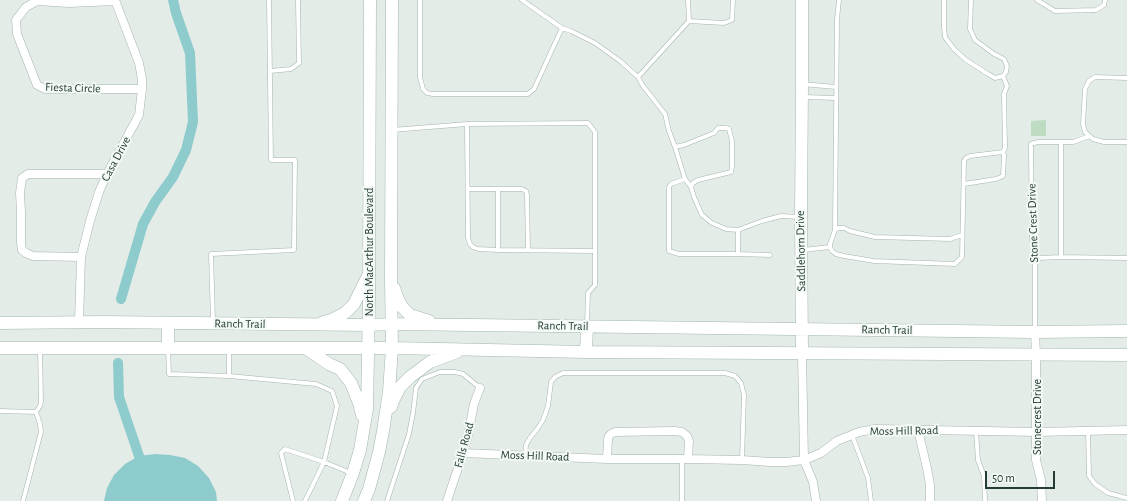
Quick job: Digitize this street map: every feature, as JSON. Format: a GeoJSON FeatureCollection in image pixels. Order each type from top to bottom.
{"type":"FeatureCollection","features":[{"type":"Feature","properties":{"kind":"main road","name":"North MacArthur Boulevard"},"geometry":{"type":"LineString","coordinates":[[342,501],[353,474],[360,450],[367,409],[370,0]]}},
{"type":"Feature","properties":{"kind":"main road","name":"North MacArthur Boulevard"},"geometry":{"type":"LineString","coordinates":[[364,501],[371,481],[383,431],[389,392],[392,348],[392,0]]}},
{"type":"Feature","properties":{"kind":"main road","name":"Saddlehorn Drive"},"geometry":{"type":"LineString","coordinates":[[802,0],[800,216],[802,353]]}},
{"type":"Feature","properties":{"kind":"main road"},"geometry":{"type":"LineString","coordinates":[[308,325],[331,320],[344,313],[354,304],[369,273]]}},
{"type":"Feature","properties":{"kind":"main road"},"geometry":{"type":"LineString","coordinates":[[391,279],[402,307],[410,315],[444,325]]}},
{"type":"Feature","properties":{"kind":"main road","name":"Ranch Trail"},"geometry":{"type":"LineString","coordinates":[[0,323],[105,322],[308,325],[392,324],[1035,332],[1127,331]]}},
{"type":"Feature","properties":{"kind":"main road"},"geometry":{"type":"LineString","coordinates":[[168,323],[168,348]]}},
{"type":"Feature","properties":{"kind":"main road"},"geometry":{"type":"LineString","coordinates":[[586,352],[587,326]]}},
{"type":"Feature","properties":{"kind":"main road","name":"Ranch Trail"},"geometry":{"type":"LineString","coordinates":[[0,348],[392,348],[586,352],[1127,355]]}},
{"type":"Feature","properties":{"kind":"main road"},"geometry":{"type":"LineString","coordinates":[[307,349],[340,370],[351,383],[359,403],[364,426]]}},
{"type":"Feature","properties":{"kind":"main road"},"geometry":{"type":"LineString","coordinates":[[383,431],[394,399],[400,387],[410,377],[430,362],[463,350]]}},
{"type":"Feature","properties":{"kind":"street","name":"Fiesta Circle"},"geometry":{"type":"LineString","coordinates":[[115,0],[69,3],[37,1],[26,7],[16,20],[17,34],[38,85],[45,89],[142,89]]}},
{"type":"Feature","properties":{"kind":"street","name":"Casa Drive"},"geometry":{"type":"LineString","coordinates":[[79,322],[81,257],[90,221],[97,199],[108,174],[139,115],[142,89],[139,63],[115,0]]}},
{"type":"Feature","properties":{"kind":"street"},"geometry":{"type":"LineString","coordinates":[[81,257],[32,256],[22,250],[20,212],[22,178],[28,174],[108,174]]}},
{"type":"Feature","properties":{"kind":"street","name":"Stonecrest Drive"},"geometry":{"type":"LineString","coordinates":[[1035,332],[1037,432],[1036,460],[1041,480],[1042,501]]}},
{"type":"Feature","properties":{"kind":"street","name":"Saddlehorn Drive"},"geometry":{"type":"LineString","coordinates":[[802,353],[804,460],[812,482],[816,501]]}},
{"type":"Feature","properties":{"kind":"street","name":"Falls Road"},"geometry":{"type":"LineString","coordinates":[[447,501],[463,453],[474,404],[480,388]]}},
{"type":"Feature","properties":{"kind":"street","name":"Moss Hill Road"},"geometry":{"type":"LineString","coordinates":[[463,453],[607,459],[685,459],[786,462],[804,460],[821,453],[837,441],[859,432],[875,429],[1037,432],[1127,430]]}},
{"type":"Feature","properties":{"kind":"street"},"geometry":{"type":"LineString","coordinates":[[918,430],[930,485],[930,501]]}},
{"type":"Feature","properties":{"kind":"street"},"geometry":{"type":"LineString","coordinates":[[607,459],[608,439],[609,436],[615,432],[675,431],[682,432],[687,436],[689,441],[685,459]]}},
{"type":"Feature","properties":{"kind":"lane"},"geometry":{"type":"LineString","coordinates":[[213,324],[211,254],[294,250],[295,160],[271,160],[269,0]]}},
{"type":"Feature","properties":{"kind":"lane"},"geometry":{"type":"LineString","coordinates":[[270,71],[291,69],[299,63],[298,0]]}},
{"type":"Feature","properties":{"kind":"lane"},"geometry":{"type":"LineString","coordinates":[[420,0],[420,77],[423,89],[427,93],[528,94],[534,89],[562,28]]}},
{"type":"Feature","properties":{"kind":"lane"},"geometry":{"type":"LineString","coordinates":[[522,0],[562,28],[595,43],[620,60],[638,77],[642,86],[665,114],[668,131],[675,147],[685,179],[691,187],[702,216],[712,224],[726,229],[738,230],[781,216],[800,216]]}},
{"type":"Feature","properties":{"kind":"lane"},"geometry":{"type":"LineString","coordinates":[[638,77],[689,21],[688,0]]}},
{"type":"Feature","properties":{"kind":"lane"},"geometry":{"type":"LineString","coordinates":[[689,21],[724,23],[732,20],[733,0]]}},
{"type":"Feature","properties":{"kind":"lane"},"geometry":{"type":"LineString","coordinates":[[839,0],[837,20],[835,230],[830,244],[832,251],[836,254],[844,256],[874,261],[955,264],[962,257],[964,161],[970,156],[1003,152]]}},
{"type":"Feature","properties":{"kind":"lane"},"geometry":{"type":"LineString","coordinates":[[944,0],[945,36],[954,49],[966,60],[995,78],[1004,76]]}},
{"type":"Feature","properties":{"kind":"lane"},"geometry":{"type":"LineString","coordinates":[[964,184],[996,179],[1003,176],[1003,152],[1005,148],[1004,94],[1007,86],[1004,76],[1007,66],[1004,59],[994,54],[975,40],[970,29],[971,0]]}},
{"type":"Feature","properties":{"kind":"lane"},"geometry":{"type":"LineString","coordinates":[[1037,0],[1055,11],[1096,10],[1104,5],[1105,0]]}},
{"type":"Feature","properties":{"kind":"lane"},"geometry":{"type":"LineString","coordinates":[[1127,78],[1095,77],[1089,81],[1085,89],[1083,124],[1085,132],[1093,139],[1104,142],[1127,142]]}},
{"type":"Feature","properties":{"kind":"lane"},"geometry":{"type":"LineString","coordinates":[[802,84],[836,86]]}},
{"type":"Feature","properties":{"kind":"lane"},"geometry":{"type":"LineString","coordinates":[[802,97],[836,98]]}},
{"type":"Feature","properties":{"kind":"lane"},"geometry":{"type":"LineString","coordinates":[[392,130],[467,124],[588,123],[595,132],[595,285],[588,293],[587,326]]}},
{"type":"Feature","properties":{"kind":"lane"},"geometry":{"type":"LineString","coordinates":[[467,124],[468,238],[473,247],[478,249],[498,250],[595,251]]}},
{"type":"Feature","properties":{"kind":"lane"},"geometry":{"type":"LineString","coordinates":[[675,147],[714,133],[718,128],[729,129],[732,142],[732,167],[730,172],[698,180],[693,183],[691,187]]}},
{"type":"Feature","properties":{"kind":"lane"},"geometry":{"type":"LineString","coordinates":[[1061,257],[1061,142],[1073,142],[1090,136]]}},
{"type":"Feature","properties":{"kind":"lane","name":"Stone Crest Drive"},"geometry":{"type":"LineString","coordinates":[[1035,332],[1034,272],[1036,260],[1032,240],[1030,150],[1031,144],[1038,142],[1061,142]]}},
{"type":"Feature","properties":{"kind":"lane"},"geometry":{"type":"LineString","coordinates":[[685,179],[671,184],[669,187],[669,251],[679,254],[770,255]]}},
{"type":"Feature","properties":{"kind":"lane"},"geometry":{"type":"LineString","coordinates":[[468,189],[522,188],[526,191],[528,250]]}},
{"type":"Feature","properties":{"kind":"lane"},"geometry":{"type":"LineString","coordinates":[[498,189],[498,250]]}},
{"type":"Feature","properties":{"kind":"lane"},"geometry":{"type":"LineString","coordinates":[[835,230],[838,228],[844,228],[850,231],[875,236],[950,239],[962,235]]}},
{"type":"Feature","properties":{"kind":"lane"},"geometry":{"type":"LineString","coordinates":[[738,230],[738,254]]}},
{"type":"Feature","properties":{"kind":"lane"},"geometry":{"type":"LineString","coordinates":[[801,250],[830,247]]}},
{"type":"Feature","properties":{"kind":"lane"},"geometry":{"type":"LineString","coordinates":[[1036,260],[1039,258],[1061,257],[1127,258]]}},
{"type":"Feature","properties":{"kind":"lane"},"geometry":{"type":"LineString","coordinates":[[36,412],[41,402],[40,348]]}},
{"type":"Feature","properties":{"kind":"lane"},"geometry":{"type":"LineString","coordinates":[[168,348],[169,374],[229,376],[316,384],[332,391],[337,406],[324,462],[305,501]]}},
{"type":"Feature","properties":{"kind":"lane"},"geometry":{"type":"LineString","coordinates":[[229,348],[229,376]]}},
{"type":"Feature","properties":{"kind":"lane"},"geometry":{"type":"LineString","coordinates":[[387,501],[409,434],[416,388],[422,379],[440,372],[455,372],[463,374],[480,388]]}},
{"type":"Feature","properties":{"kind":"lane"},"geometry":{"type":"LineString","coordinates":[[525,456],[526,445],[543,420],[548,406],[551,382],[555,377],[563,374],[725,373],[735,376],[741,383],[744,396],[742,460]]}},
{"type":"Feature","properties":{"kind":"lane"},"geometry":{"type":"LineString","coordinates":[[0,411],[36,412]]}},
{"type":"Feature","properties":{"kind":"lane"},"geometry":{"type":"LineString","coordinates":[[23,501],[41,432],[36,412]]}},
{"type":"Feature","properties":{"kind":"lane"},"geometry":{"type":"LineString","coordinates":[[976,431],[978,460],[984,476],[985,501]]}},
{"type":"Feature","properties":{"kind":"lane"},"geometry":{"type":"LineString","coordinates":[[1088,431],[1089,476],[1095,484],[1108,494],[1127,498]]}},
{"type":"Feature","properties":{"kind":"lane"},"geometry":{"type":"LineString","coordinates":[[852,435],[868,478],[871,501]]}},
{"type":"Feature","properties":{"kind":"lane"},"geometry":{"type":"LineString","coordinates":[[293,501],[281,453],[285,449],[324,462],[353,474]]}},
{"type":"Feature","properties":{"kind":"lane"},"geometry":{"type":"LineString","coordinates":[[682,501],[685,459]]}},
{"type":"Feature","properties":{"kind":"green space"},"geometry":{"type":"Polygon","coordinates":[[[1046,120],[1046,136],[1031,136],[1031,121],[1046,120]]]}},
{"type":"Feature","properties":{"kind":"water"},"geometry":{"type":"Polygon","coordinates":[[[155,454],[185,458],[198,466],[209,478],[216,492],[217,501],[104,501],[107,488],[114,475],[125,464],[139,456],[155,454]]]}},
{"type":"Feature","properties":{"kind":"waterway"},"geometry":{"type":"LineString","coordinates":[[121,299],[143,224],[155,202],[173,177],[186,150],[193,122],[190,53],[173,0]]}},
{"type":"Feature","properties":{"kind":"waterway"},"geometry":{"type":"LineString","coordinates":[[118,363],[119,397],[139,456],[145,468]]}}]}
